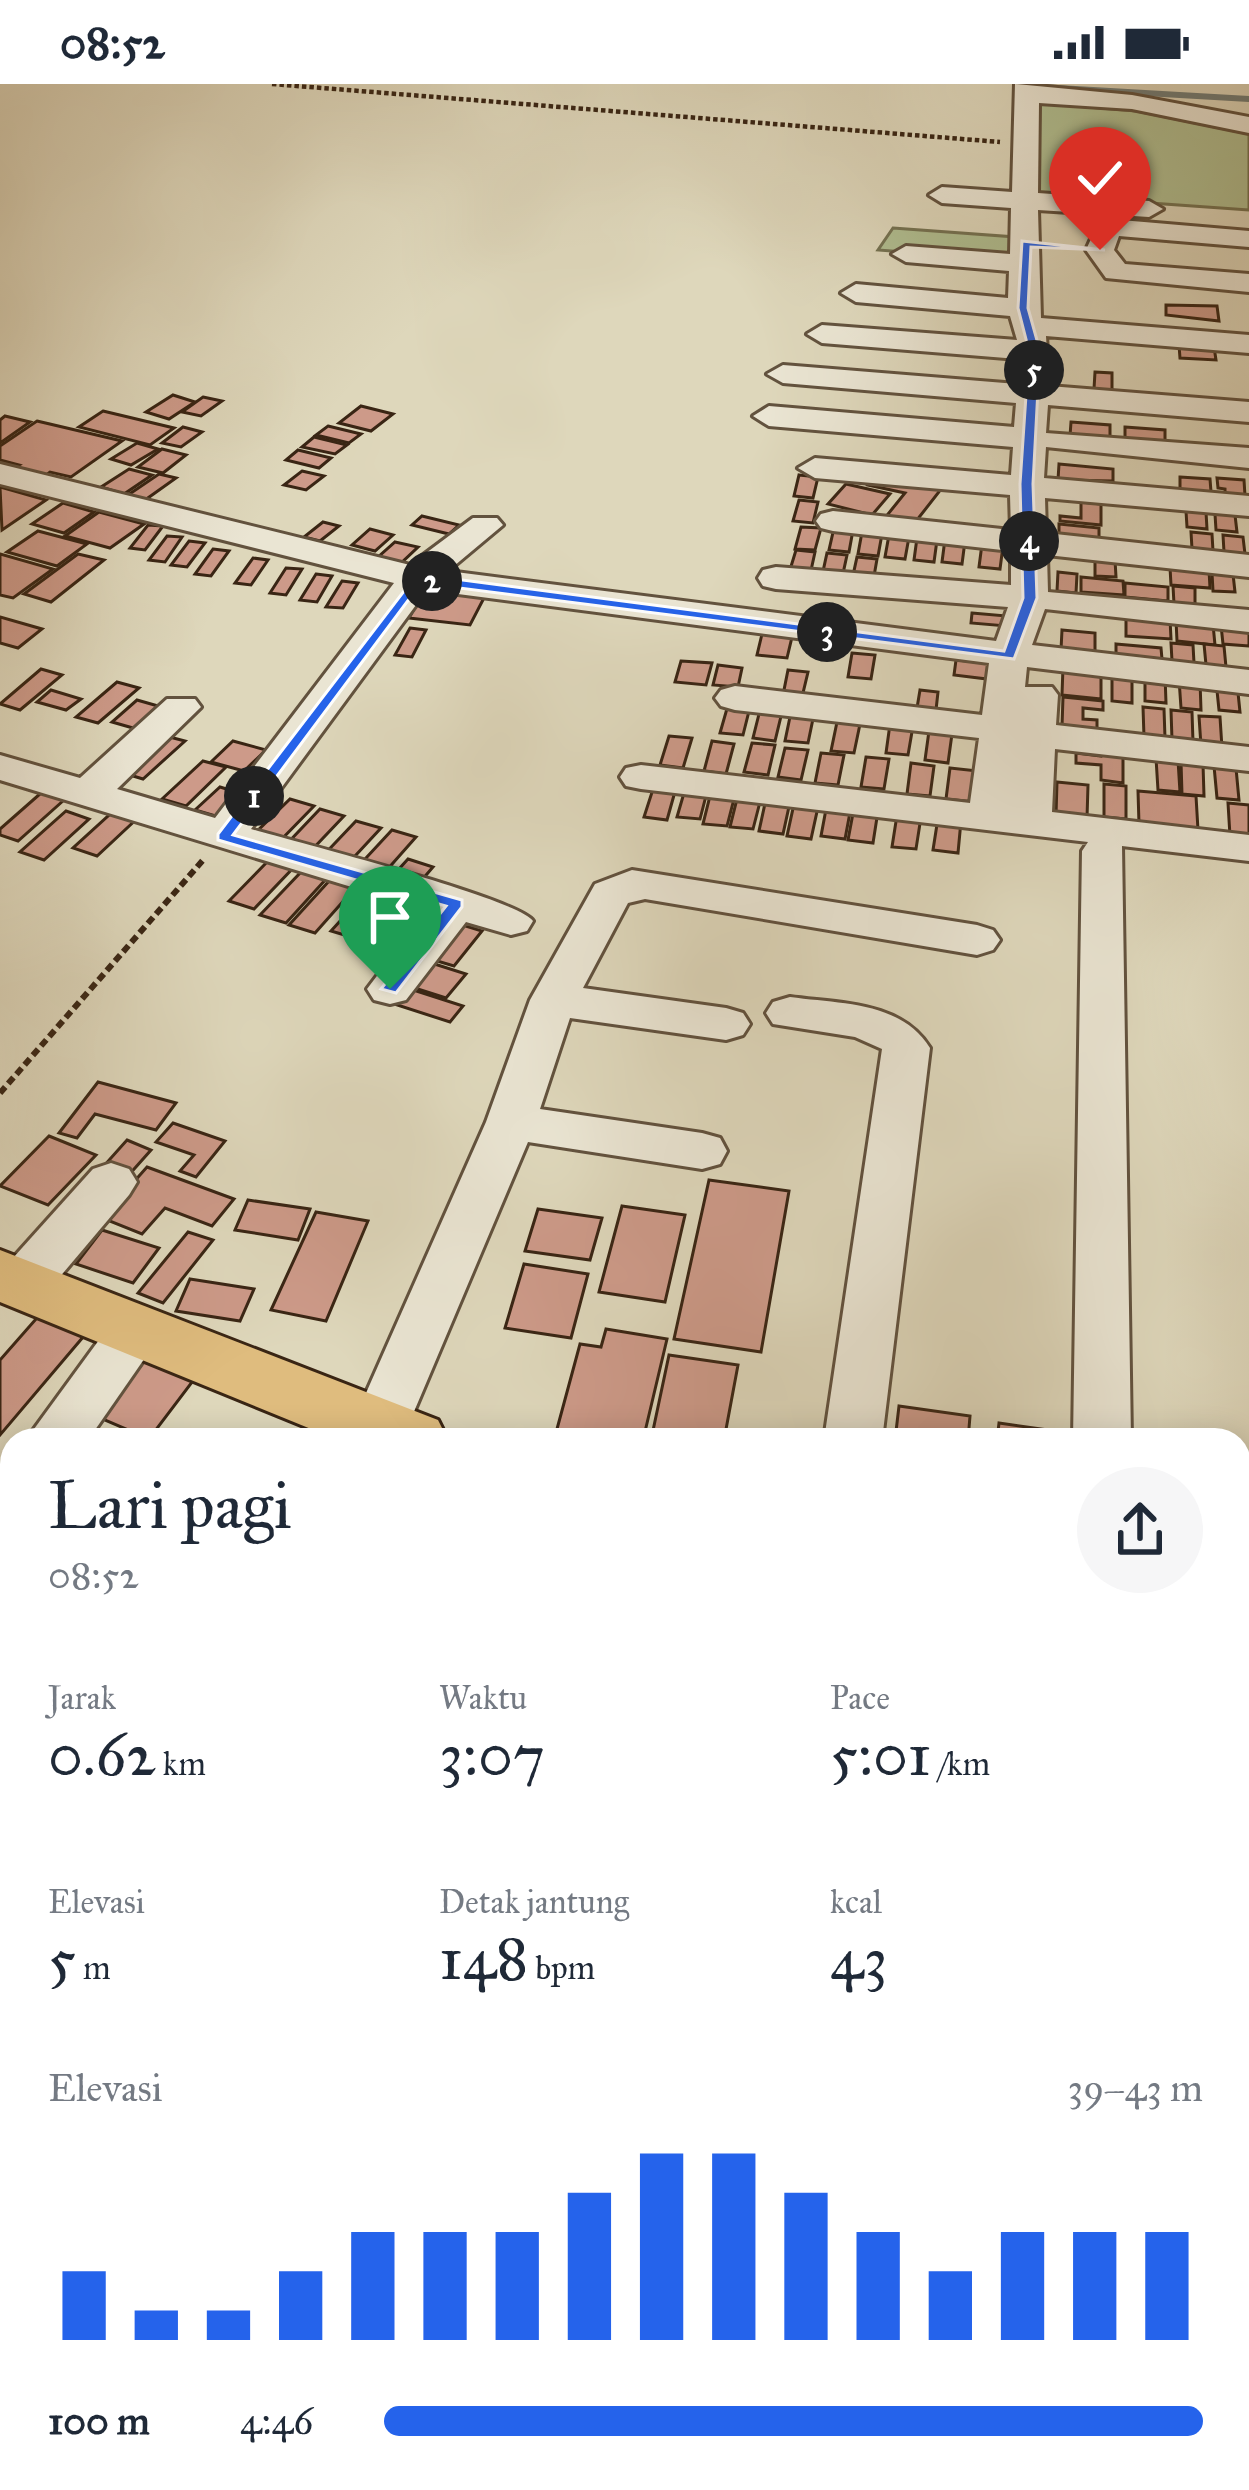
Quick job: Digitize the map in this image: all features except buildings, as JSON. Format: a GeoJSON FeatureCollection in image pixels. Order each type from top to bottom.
{"type":"FeatureCollection","features":[{"type":"Feature","properties":{"kind":"main road"},"geometry":{"type":"LineString","coordinates":[[12,1280],[381,1428]]}},
{"type":"Feature","properties":{"kind":"street"},"geometry":{"type":"LineString","coordinates":[[1118,84],[1190,88]]}},
{"type":"Feature","properties":{"kind":"street"},"geometry":{"type":"LineString","coordinates":[[1010,821],[1024,657],[1043,600],[1042,439],[1047,394],[1025,226],[1027,93],[1132,101],[1249,125]]}},
{"type":"Feature","properties":{"kind":"street"},"geometry":{"type":"LineString","coordinates":[[991,169],[1025,226]]}},
{"type":"Feature","properties":{"kind":"street"},"geometry":{"type":"LineString","coordinates":[[941,195],[1100,250],[1116,272],[1249,283]]}},
{"type":"Feature","properties":{"kind":"street"},"geometry":{"type":"LineString","coordinates":[[1025,226],[904,240],[1025,226],[1249,216]]}},
{"type":"Feature","properties":{"kind":"street"},"geometry":{"type":"LineString","coordinates":[[1100,250],[1109,227],[1249,238]]}},
{"type":"Feature","properties":{"kind":"street"},"geometry":{"type":"LineString","coordinates":[[856,293],[1036,334]]}},
{"type":"Feature","properties":{"kind":"street"},"geometry":{"type":"LineString","coordinates":[[1091,293],[1249,307]]}},
{"type":"Feature","properties":{"kind":"street"},"geometry":{"type":"LineString","coordinates":[[823,334],[1036,334],[1249,344]]}},
{"type":"Feature","properties":{"kind":"street"},"geometry":{"type":"LineString","coordinates":[[783,374],[1249,412]]}},
{"type":"Feature","properties":{"kind":"street"},"geometry":{"type":"LineString","coordinates":[[769,416],[1249,458]]}},
{"type":"Feature","properties":{"kind":"street"},"geometry":{"type":"LineString","coordinates":[[815,468],[1249,506]]}},
{"type":"Feature","properties":{"kind":"street"},"geometry":{"type":"LineString","coordinates":[[0,474],[417,578],[1249,682]]}},
{"type":"Feature","properties":{"kind":"street"},"geometry":{"type":"LineString","coordinates":[[833,521],[1249,566]]}},
{"type":"Feature","properties":{"kind":"street"},"geometry":{"type":"LineString","coordinates":[[223,837],[417,578],[485,525]]}},
{"type":"Feature","properties":{"kind":"street"},"geometry":{"type":"LineString","coordinates":[[776,578],[1249,620]]}},
{"type":"Feature","properties":{"kind":"street"},"geometry":{"type":"LineString","coordinates":[[735,698],[1249,759]]}},
{"type":"Feature","properties":{"kind":"street"},"geometry":{"type":"LineString","coordinates":[[86,795],[181,706]]}},
{"type":"Feature","properties":{"kind":"street"},"geometry":{"type":"LineString","coordinates":[[0,767],[512,922]]}},
{"type":"Feature","properties":{"kind":"street"},"geometry":{"type":"LineString","coordinates":[[641,777],[1249,848]]}},
{"type":"Feature","properties":{"kind":"street"},"geometry":{"type":"LineString","coordinates":[[1102,1428],[1104,851]]}},
{"type":"Feature","properties":{"kind":"street"},"geometry":{"type":"LineString","coordinates":[[398,1428],[554,1000],[611,894],[632,884],[977,940]]}},
{"type":"Feature","properties":{"kind":"street"},"geometry":{"type":"LineString","coordinates":[[390,989],[457,903]]}},
{"type":"Feature","properties":{"kind":"street"},"geometry":{"type":"LineString","coordinates":[[554,1000],[726,1024]]}},
{"type":"Feature","properties":{"kind":"street"},"geometry":{"type":"LineString","coordinates":[[790,1013],[887,1028],[902,1037],[905,1048],[855,1428]]}},
{"type":"Feature","properties":{"kind":"street"},"geometry":{"type":"LineString","coordinates":[[511,1122],[702,1151]]}},
{"type":"Feature","properties":{"kind":"street"},"geometry":{"type":"LineString","coordinates":[[12,1280],[110,1182]]}},
{"type":"Feature","properties":{"kind":"street"},"geometry":{"type":"LineString","coordinates":[[64,1428],[137,1328]]}},
{"type":"Feature","properties":{"kind":"path"},"geometry":{"type":"LineString","coordinates":[[272,84],[1027,144]]}},
{"type":"Feature","properties":{"kind":"path"},"geometry":{"type":"LineString","coordinates":[[0,1093],[223,837]]}},
{"type":"Feature","properties":{"kind":"green space"},"geometry":{"type":"Polygon","coordinates":[[[1040,103],[1136,111],[1249,134],[1249,210],[1038,195],[1040,103]]]}},
{"type":"Feature","properties":{"kind":"green space"},"geometry":{"type":"Polygon","coordinates":[[[893,228],[1015,237],[1013,260],[878,250],[893,228]]]}},
{"type":"Feature","properties":{"kind":"waterway"},"geometry":{"type":"LineString","coordinates":[[1041,87],[1249,99]]}},
{"type":"Feature","properties":{"kind":"route"},"geometry":{"type":"LineString","coordinates":[[390,989],[457,903],[223,837],[417,578],[1010,656],[1030,598],[1027,484],[1035,351],[1023,308],[1026,243],[1100,250]]}}]}
